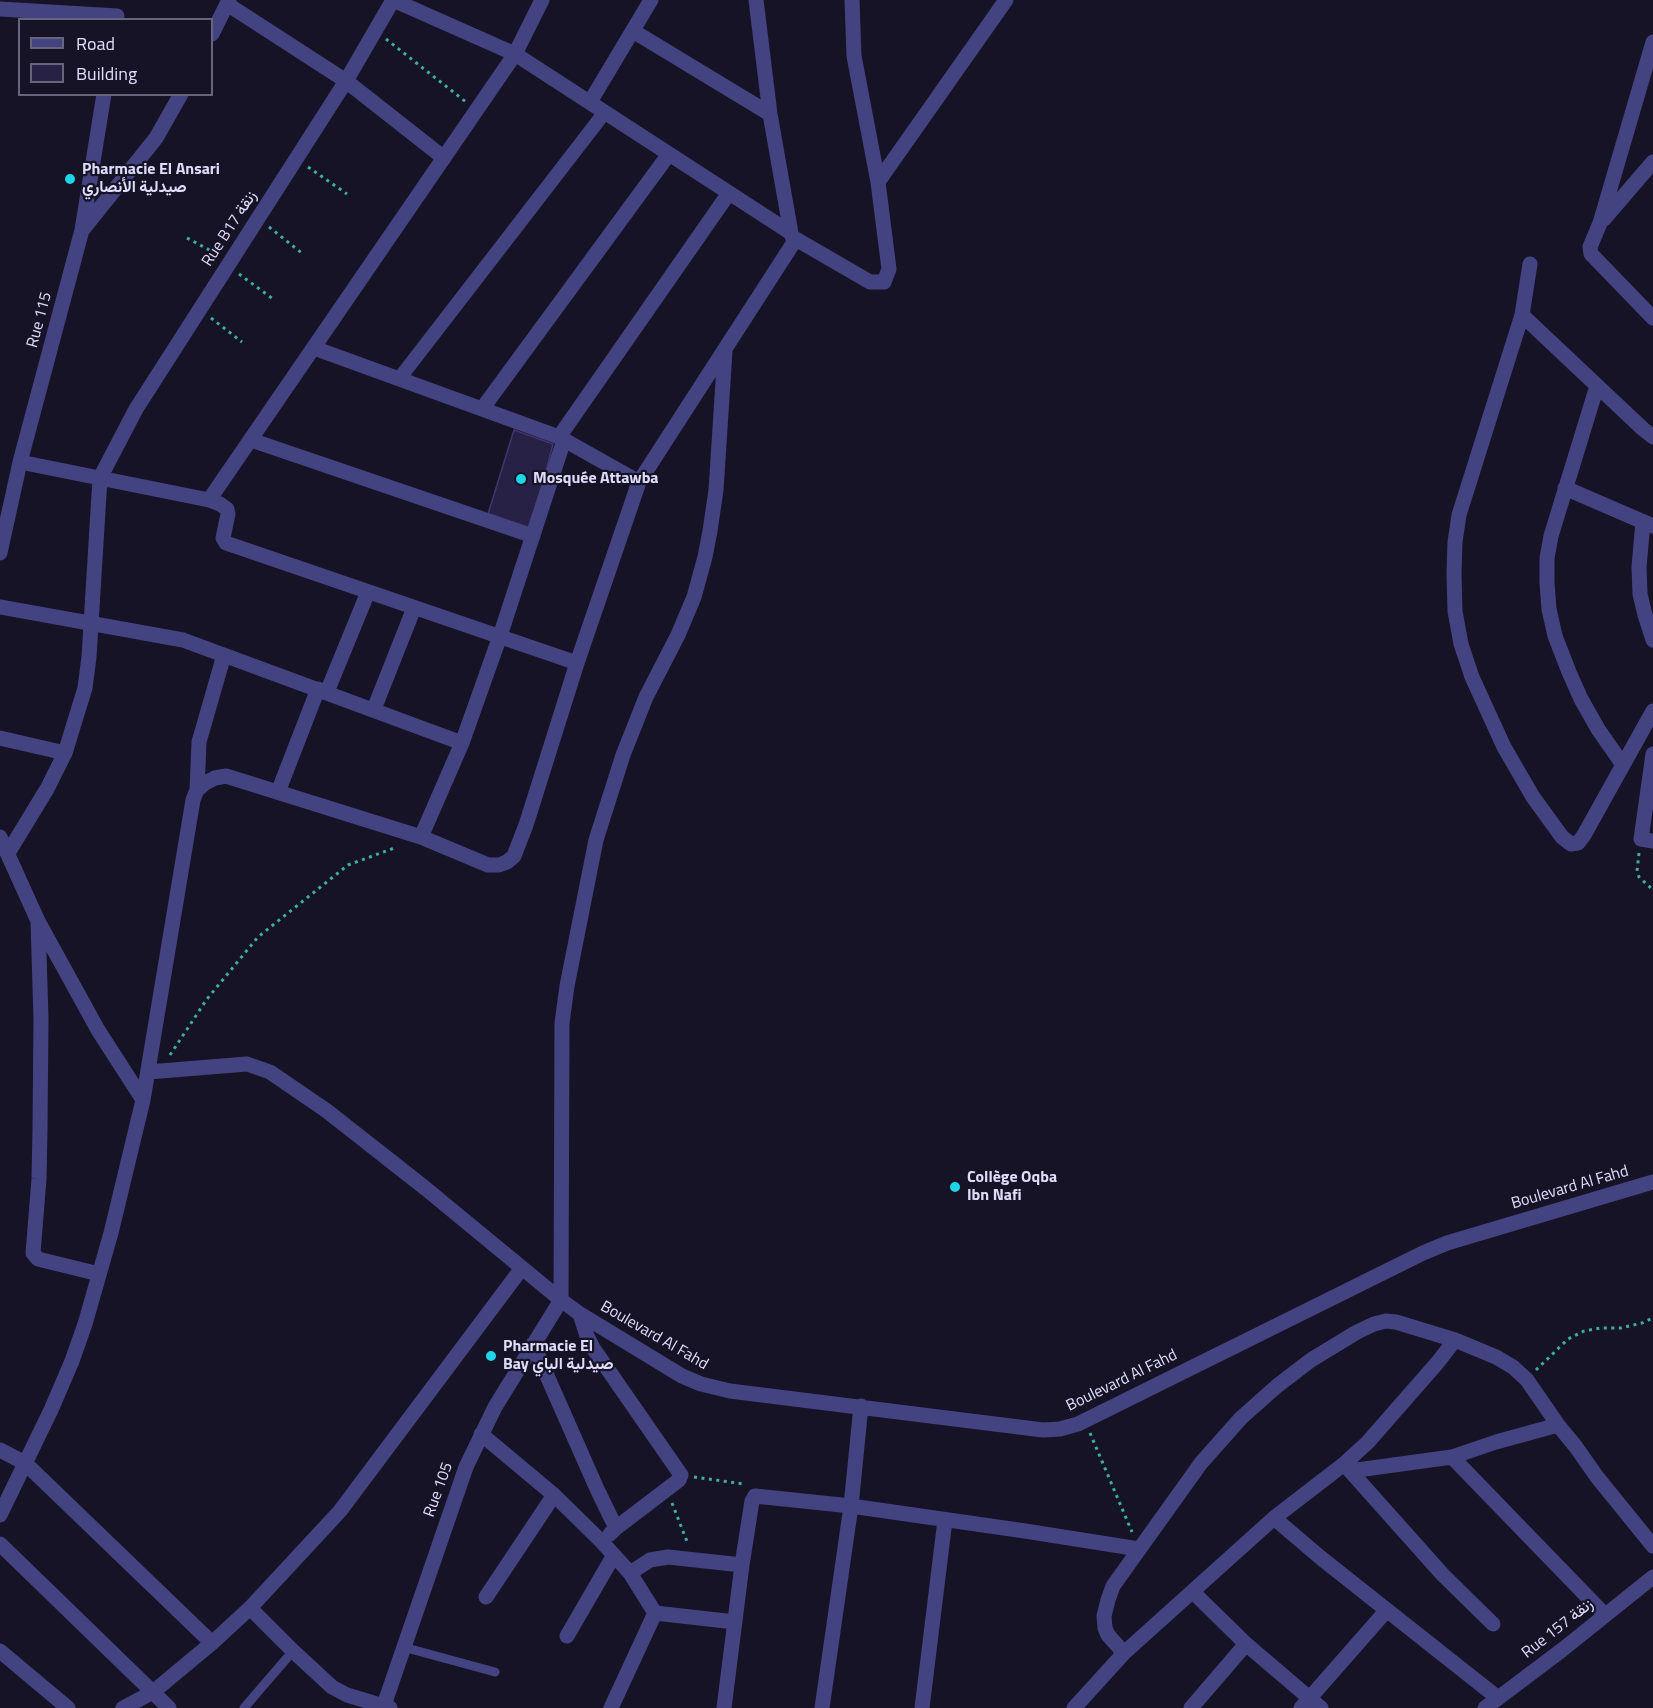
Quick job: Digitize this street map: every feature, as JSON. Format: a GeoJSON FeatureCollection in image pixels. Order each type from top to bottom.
{"type":"FeatureCollection","features":[{"type":"Feature","properties":{"kind":"street"},"geometry":{"type":"LineString","coordinates":[[0,9],[117,18],[120,0]]}},
{"type":"Feature","properties":{"kind":"street"},"geometry":{"type":"LineString","coordinates":[[393,0],[515,54],[792,235],[870,282],[884,282],[889,269],[878,182],[854,56],[852,0]]}},
{"type":"Feature","properties":{"kind":"street","name":"Rue B17 زنقة"},"geometry":{"type":"LineString","coordinates":[[100,478],[136,409],[346,81],[393,0]]}},
{"type":"Feature","properties":{"kind":"street"},"geometry":{"type":"LineString","coordinates":[[208,500],[515,54],[542,0]]}},
{"type":"Feature","properties":{"kind":"street"},"geometry":{"type":"LineString","coordinates":[[590,102],[651,0]]}},
{"type":"Feature","properties":{"kind":"street"},"geometry":{"type":"LineString","coordinates":[[197,790],[215,778],[226,776],[421,837],[488,865],[499,865],[514,856],[639,482],[795,242],[770,114],[756,0]]}},
{"type":"Feature","properties":{"kind":"street"},"geometry":{"type":"LineString","coordinates":[[878,182],[1006,0]]}},
{"type":"Feature","properties":{"kind":"street"},"geometry":{"type":"LineString","coordinates":[[213,32],[228,2],[346,81],[444,158]]}},
{"type":"Feature","properties":{"kind":"street"},"geometry":{"type":"LineString","coordinates":[[633,31],[770,114]]}},
{"type":"Feature","properties":{"kind":"street"},"geometry":{"type":"LineString","coordinates":[[1650,310],[1592,254],[1591,243],[1600,223],[1653,42]]}},
{"type":"Feature","properties":{"kind":"street","name":"Rue 115"},"geometry":{"type":"LineString","coordinates":[[0,553],[20,462],[82,230],[104,96]]}},
{"type":"Feature","properties":{"kind":"street"},"geometry":{"type":"LineString","coordinates":[[82,230],[156,138],[180,96]]}},
{"type":"Feature","properties":{"kind":"street"},"geometry":{"type":"LineString","coordinates":[[399,379],[605,112]]}},
{"type":"Feature","properties":{"kind":"street"},"geometry":{"type":"LineString","coordinates":[[482,409],[669,154]]}},
{"type":"Feature","properties":{"kind":"street"},"geometry":{"type":"LineString","coordinates":[[1600,223],[1653,162]]}},
{"type":"Feature","properties":{"kind":"street"},"geometry":{"type":"LineString","coordinates":[[421,837],[462,743],[500,636],[562,439],[729,193]]}},
{"type":"Feature","properties":{"kind":"street"},"geometry":{"type":"LineString","coordinates":[[1530,264],[1522,315],[1459,515],[1454,573],[1455,611],[1461,644],[1472,677],[1503,747],[1533,797],[1564,840],[1575,844],[1580,840],[1653,711]]}},
{"type":"Feature","properties":{"kind":"street"},"geometry":{"type":"LineString","coordinates":[[1522,315],[1653,437]]}},
{"type":"Feature","properties":{"kind":"street"},"geometry":{"type":"LineString","coordinates":[[314,348],[562,439],[639,482]]}},
{"type":"Feature","properties":{"kind":"street"},"geometry":{"type":"LineString","coordinates":[[561,1300],[562,1023],[567,986],[596,840],[646,697],[678,635],[694,597],[705,557],[716,490],[725,350]]}},
{"type":"Feature","properties":{"kind":"street"},"geometry":{"type":"LineString","coordinates":[[1597,386],[1551,536],[1547,558],[1547,583],[1549,609],[1556,636],[1581,699],[1623,765]]}},
{"type":"Feature","properties":{"kind":"street"},"geometry":{"type":"LineString","coordinates":[[251,440],[533,536]]}},
{"type":"Feature","properties":{"kind":"street"},"geometry":{"type":"LineString","coordinates":[[20,462],[220,504],[227,509],[228,514],[223,538],[226,543],[577,663]]}},
{"type":"Feature","properties":{"kind":"street"},"geometry":{"type":"LineString","coordinates":[[8,853],[47,789],[65,753],[85,688],[100,478]]}},
{"type":"Feature","properties":{"kind":"street"},"geometry":{"type":"LineString","coordinates":[[1565,488],[1648,524],[1639,567],[1640,594],[1644,615],[1653,640]]}},
{"type":"Feature","properties":{"kind":"street"},"geometry":{"type":"LineString","coordinates":[[278,792],[368,592]]}},
{"type":"Feature","properties":{"kind":"street"},"geometry":{"type":"LineString","coordinates":[[0,607],[183,640],[462,743]]}},
{"type":"Feature","properties":{"kind":"street"},"geometry":{"type":"LineString","coordinates":[[374,709],[414,608]]}},
{"type":"Feature","properties":{"kind":"street"},"geometry":{"type":"LineString","coordinates":[[0,1515],[51,1410],[85,1324],[125,1177],[143,1100],[155,1071],[193,800],[197,790],[199,742],[224,655]]}},
{"type":"Feature","properties":{"kind":"street"},"geometry":{"type":"LineString","coordinates":[[0,738],[65,753]]}},
{"type":"Feature","properties":{"kind":"street"},"geometry":{"type":"LineString","coordinates":[[1635,746],[1653,753],[1641,839],[1653,841]]}},
{"type":"Feature","properties":{"kind":"street"},"geometry":{"type":"LineString","coordinates":[[0,837],[38,921],[98,1030],[143,1100]]}},
{"type":"Feature","properties":{"kind":"street"},"geometry":{"type":"LineString","coordinates":[[38,921],[40,1129],[39,1179],[33,1253],[38,1259],[99,1274]]}},
{"type":"Feature","properties":{"kind":"street","name":"Boulevard Al Fahd"},"geometry":{"type":"LineString","coordinates":[[155,1071],[247,1064],[270,1072],[327,1110],[580,1314],[682,1376],[701,1384],[730,1391],[1043,1430],[1068,1428],[1447,1243],[1653,1182]]}},
{"type":"Feature","properties":{"kind":"street"},"geometry":{"type":"LineString","coordinates":[[123,1708],[153,1692],[212,1643],[250,1608],[340,1511],[522,1268]]}},
{"type":"Feature","properties":{"kind":"street","name":"Rue 105"},"geometry":{"type":"LineString","coordinates":[[386,1707],[403,1647],[453,1503],[481,1434],[495,1407],[561,1300]]}},
{"type":"Feature","properties":{"kind":"street"},"geometry":{"type":"LineString","coordinates":[[580,1314],[593,1348],[681,1475],[679,1480],[616,1528],[602,1542]]}},
{"type":"Feature","properties":{"kind":"street"},"geometry":{"type":"LineString","coordinates":[[1124,1653],[1108,1635],[1105,1628],[1104,1616],[1113,1586],[1201,1463],[1241,1419],[1277,1386],[1311,1360],[1357,1332],[1386,1321],[1455,1340],[1497,1357],[1513,1367],[1527,1380],[1597,1477],[1653,1546]]}},
{"type":"Feature","properties":{"kind":"street"},"geometry":{"type":"LineString","coordinates":[[1074,1708],[1124,1653],[1274,1518],[1347,1467],[1455,1340]]}},
{"type":"Feature","properties":{"kind":"street"},"geometry":{"type":"LineString","coordinates":[[533,1344],[616,1528]]}},
{"type":"Feature","properties":{"kind":"street"},"geometry":{"type":"LineString","coordinates":[[822,1708],[851,1506],[861,1406]]}},
{"type":"Feature","properties":{"kind":"street"},"geometry":{"type":"LineString","coordinates":[[1347,1467],[1452,1457],[1558,1425]]}},
{"type":"Feature","properties":{"kind":"street"},"geometry":{"type":"LineString","coordinates":[[481,1434],[554,1495],[602,1542],[630,1573],[655,1612]]}},
{"type":"Feature","properties":{"kind":"street"},"geometry":{"type":"LineString","coordinates":[[0,1450],[25,1463],[212,1643]]}},
{"type":"Feature","properties":{"kind":"street"},"geometry":{"type":"LineString","coordinates":[[1452,1457],[1605,1615]]}},
{"type":"Feature","properties":{"kind":"street"},"geometry":{"type":"LineString","coordinates":[[1347,1467],[1443,1575],[1493,1624]]}},
{"type":"Feature","properties":{"kind":"street"},"geometry":{"type":"LineString","coordinates":[[486,1597],[554,1495]]}},
{"type":"Feature","properties":{"kind":"street"},"geometry":{"type":"LineString","coordinates":[[724,1708],[742,1565],[752,1501],[757,1495],[851,1506],[1139,1549]]}},
{"type":"Feature","properties":{"kind":"street"},"geometry":{"type":"LineString","coordinates":[[1274,1518],[1498,1698]]}},
{"type":"Feature","properties":{"kind":"street"},"geometry":{"type":"LineString","coordinates":[[922,1708],[945,1520]]}},
{"type":"Feature","properties":{"kind":"street"},"geometry":{"type":"LineString","coordinates":[[0,1544],[169,1708]]}},
{"type":"Feature","properties":{"kind":"street"},"geometry":{"type":"LineString","coordinates":[[567,1636],[614,1555]]}},
{"type":"Feature","properties":{"kind":"street"},"geometry":{"type":"LineString","coordinates":[[630,1573],[658,1557],[742,1565]]}},
{"type":"Feature","properties":{"kind":"street","name":"Rue 157 زنقة"},"geometry":{"type":"LineString","coordinates":[[1485,1708],[1653,1577]]}},
{"type":"Feature","properties":{"kind":"street"},"geometry":{"type":"LineString","coordinates":[[1193,1592],[1311,1705],[1387,1610]]}},
{"type":"Feature","properties":{"kind":"street"},"geometry":{"type":"LineString","coordinates":[[250,1608],[332,1687],[347,1695],[386,1707]]}},
{"type":"Feature","properties":{"kind":"street"},"geometry":{"type":"LineString","coordinates":[[655,1612],[735,1622]]}},
{"type":"Feature","properties":{"kind":"street"},"geometry":{"type":"LineString","coordinates":[[611,1708],[655,1612]]}},
{"type":"Feature","properties":{"kind":"street"},"geometry":{"type":"LineString","coordinates":[[1191,1708],[1246,1644]]}},
{"type":"Feature","properties":{"kind":"street"},"geometry":{"type":"LineString","coordinates":[[0,1652],[68,1708]]}},
{"type":"Feature","properties":{"kind":"lane"},"geometry":{"type":"LineString","coordinates":[[403,1647],[495,1672]]}},
{"type":"Feature","properties":{"kind":"lane"},"geometry":{"type":"LineString","coordinates":[[244,1708],[293,1651]]}},
{"type":"Feature","properties":{"kind":"path"},"geometry":{"type":"LineString","coordinates":[[375,31],[476,111]]}},
{"type":"Feature","properties":{"kind":"path"},"geometry":{"type":"LineString","coordinates":[[296,159],[347,194]]}},
{"type":"Feature","properties":{"kind":"path"},"geometry":{"type":"LineString","coordinates":[[259,218],[303,254]]}},
{"type":"Feature","properties":{"kind":"path"},"geometry":{"type":"LineString","coordinates":[[188,238],[230,264],[273,299]]}},
{"type":"Feature","properties":{"kind":"path"},"geometry":{"type":"LineString","coordinates":[[200,309],[242,342]]}},
{"type":"Feature","properties":{"kind":"path"},"geometry":{"type":"LineString","coordinates":[[155,1071],[168,1058],[207,999],[258,937],[348,865],[421,837]]}},
{"type":"Feature","properties":{"kind":"path"},"geometry":{"type":"LineString","coordinates":[[1637,872],[1642,882],[1653,890]]}},
{"type":"Feature","properties":{"kind":"path"},"geometry":{"type":"LineString","coordinates":[[1527,1380],[1568,1339],[1584,1331],[1621,1328],[1653,1318]]}},
{"type":"Feature","properties":{"kind":"path"},"geometry":{"type":"LineString","coordinates":[[1085,1420],[1139,1549]]}},
{"type":"Feature","properties":{"kind":"path"},"geometry":{"type":"LineString","coordinates":[[681,1475],[753,1486],[757,1495]]}},
{"type":"Feature","properties":{"kind":"path"},"geometry":{"type":"LineString","coordinates":[[666,1490],[695,1560]]}},
{"type":"Feature","properties":{"kind":"building","name":"Mosquée Attawba"},"geometry":{"type":"Polygon","coordinates":[[[514,430],[553,444],[531,529],[488,514],[514,430]]]}},
{"type":"Feature","properties":{"kind":"place","name":"Pharmacie El Ansari صيدلية الأنصاري"},"geometry":{"type":"Point","coordinates":[70,179]}},
{"type":"Feature","properties":{"kind":"place","name":"Mosquée Attawba"},"geometry":{"type":"Point","coordinates":[521,479]}},
{"type":"Feature","properties":{"kind":"place","name":"Collège Oqba Ibn Nafi"},"geometry":{"type":"Point","coordinates":[955,1187]}},
{"type":"Feature","properties":{"kind":"place","name":"Pharmacie El Bay صيدلية الباي"},"geometry":{"type":"Point","coordinates":[491,1356]}}]}
